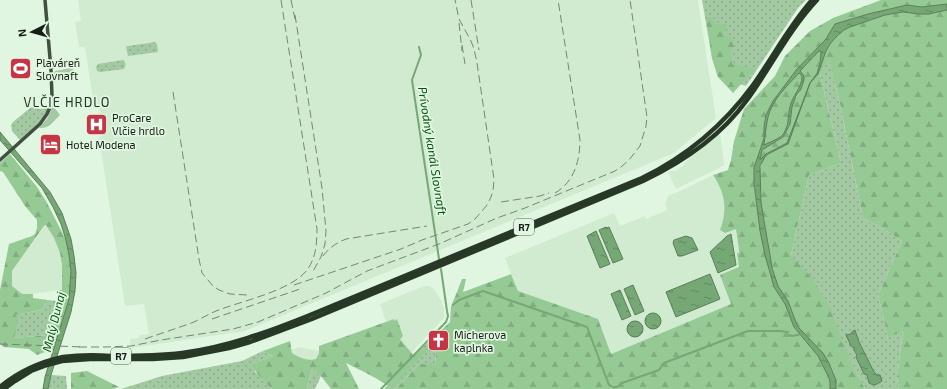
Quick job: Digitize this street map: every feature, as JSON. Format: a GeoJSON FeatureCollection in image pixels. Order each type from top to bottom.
{"type":"FeatureCollection","features":[{"type":"Feature","properties":{"kind":"highway","name":"R7"},"geometry":{"type":"LineString","coordinates":[[168,356],[228,344],[275,330],[630,183],[665,166],[694,147],[732,111],[753,84],[796,20],[812,0]]}},
{"type":"Feature","properties":{"kind":"highway","name":"R7"},"geometry":{"type":"LineString","coordinates":[[0,387],[13,377],[49,360],[75,358],[138,360],[205,353],[250,342],[276,333],[637,184],[660,173],[688,156],[709,140],[735,115],[748,100],[795,27],[817,0]]}},
{"type":"Feature","properties":{"kind":"highway","name":"R7"},"geometry":{"type":"LineString","coordinates":[[4,389],[31,371],[75,358]]}},
{"type":"Feature","properties":{"kind":"main road"},"geometry":{"type":"LineString","coordinates":[[0,160],[42,122],[52,102],[51,60],[45,0]]}},
{"type":"Feature","properties":{"kind":"shaded area"},"geometry":{"type":"Polygon","coordinates":[[[78,0],[698,0],[716,118],[674,153],[245,331],[131,348],[130,339],[139,338],[139,335],[149,334],[144,304],[125,306],[99,137],[102,136],[102,134],[99,106],[94,106],[85,47],[79,47],[75,22],[81,21],[78,0]]]}},
{"type":"Feature","properties":{"kind":"shaded area"},"geometry":{"type":"Polygon","coordinates":[[[720,134],[724,165],[676,189],[668,172],[676,171],[682,167],[685,162],[720,134]]]}},
{"type":"Feature","properties":{"kind":"shaded area"},"geometry":{"type":"Polygon","coordinates":[[[713,175],[721,189],[725,202],[725,212],[720,230],[736,229],[739,250],[739,253],[737,253],[739,267],[731,304],[611,354],[598,319],[518,291],[505,258],[614,213],[620,226],[645,216],[646,219],[667,210],[665,205],[668,196],[713,175]]]}},
{"type":"Feature","properties":{"kind":"shaded area"},"geometry":{"type":"Polygon","coordinates":[[[46,225],[54,238],[60,253],[62,265],[62,290],[22,295],[12,286],[12,271],[46,225]]]}},
{"type":"Feature","properties":{"kind":"shaded area"},"geometry":{"type":"Polygon","coordinates":[[[424,286],[429,286],[434,289],[442,302],[444,317],[411,353],[400,339],[397,319],[386,322],[380,304],[424,286]]]}},
{"type":"Feature","properties":{"kind":"shaded area"},"geometry":{"type":"Polygon","coordinates":[[[298,347],[319,351],[319,353],[316,359],[310,360],[300,358],[292,353],[292,350],[298,347]]]}},
{"type":"Feature","properties":{"kind":"green space"},"geometry":{"type":"Polygon","coordinates":[[[702,0],[806,0],[798,8],[746,86],[718,77],[712,58],[702,0]]]}},
{"type":"Feature","properties":{"kind":"green space"},"geometry":{"type":"Polygon","coordinates":[[[881,0],[947,0],[947,4],[922,7],[907,5],[868,14],[835,24],[826,39],[797,69],[773,101],[766,115],[764,138],[754,168],[754,183],[760,231],[774,287],[785,304],[794,327],[818,356],[829,378],[830,389],[396,389],[419,364],[429,364],[431,362],[436,365],[435,347],[448,334],[445,331],[392,389],[376,378],[346,363],[359,389],[331,389],[321,376],[312,369],[307,389],[272,389],[253,367],[255,363],[273,356],[263,351],[290,341],[292,353],[304,359],[316,359],[319,353],[319,346],[394,319],[394,321],[397,319],[403,336],[400,339],[414,356],[450,322],[451,306],[462,279],[466,279],[463,292],[511,274],[518,291],[598,319],[611,354],[731,304],[720,275],[739,267],[737,253],[739,253],[739,250],[736,229],[725,233],[720,230],[724,215],[724,201],[723,195],[713,175],[728,170],[734,141],[744,109],[775,76],[785,56],[810,31],[833,18],[881,0]]]}},
{"type":"Feature","properties":{"kind":"green space"},"geometry":{"type":"Polygon","coordinates":[[[947,10],[947,389],[899,389],[897,377],[903,331],[888,338],[878,295],[902,241],[863,218],[839,99],[829,60],[820,74],[841,163],[809,175],[791,255],[812,278],[829,306],[852,365],[865,389],[836,389],[836,380],[829,364],[818,348],[797,325],[788,301],[778,286],[772,268],[761,202],[760,170],[766,155],[787,145],[788,142],[787,144],[766,154],[760,161],[762,150],[783,137],[790,124],[792,107],[804,80],[800,71],[819,51],[821,51],[819,68],[810,83],[818,74],[830,44],[844,30],[885,15],[903,12],[929,14],[947,10]]]}},
{"type":"Feature","properties":{"kind":"green space"},"geometry":{"type":"Polygon","coordinates":[[[714,17],[715,24],[727,24],[725,31],[722,34],[732,37],[734,47],[731,51],[732,64],[755,69],[733,93],[718,77],[712,58],[706,18],[714,17]]]}},
{"type":"Feature","properties":{"kind":"green space"},"geometry":{"type":"Polygon","coordinates":[[[155,42],[157,44],[158,52],[128,56],[126,47],[155,42]]]}},
{"type":"Feature","properties":{"kind":"green space"},"geometry":{"type":"Polygon","coordinates":[[[829,59],[839,99],[863,218],[902,241],[878,295],[888,338],[903,330],[897,377],[899,389],[865,389],[791,255],[809,175],[841,163],[820,74],[829,59]],[[855,330],[851,334],[846,335],[850,345],[853,347],[857,355],[856,357],[864,374],[867,375],[869,383],[873,385],[877,384],[877,375],[859,342],[855,330]]]}},
{"type":"Feature","properties":{"kind":"green space"},"geometry":{"type":"Polygon","coordinates":[[[123,60],[125,62],[124,69],[100,72],[97,71],[96,67],[98,64],[123,60]]]}},
{"type":"Feature","properties":{"kind":"green space"},"geometry":{"type":"Polygon","coordinates":[[[71,68],[74,70],[75,79],[68,80],[63,73],[65,71],[62,73],[59,72],[61,74],[60,81],[55,80],[55,71],[71,68]]]}},
{"type":"Feature","properties":{"kind":"green space"},"geometry":{"type":"Polygon","coordinates":[[[799,73],[802,76],[802,80],[791,103],[786,127],[778,138],[764,146],[766,124],[770,111],[776,99],[799,73]]]}},
{"type":"Feature","properties":{"kind":"green space"},"geometry":{"type":"Polygon","coordinates":[[[50,105],[41,122],[20,140],[12,131],[11,125],[13,122],[32,107],[42,109],[50,105]]]}},
{"type":"Feature","properties":{"kind":"green space"},"geometry":{"type":"Polygon","coordinates":[[[54,107],[60,115],[48,126],[39,128],[47,119],[52,108],[54,107]]]}},
{"type":"Feature","properties":{"kind":"green space"},"geometry":{"type":"Polygon","coordinates":[[[10,154],[37,187],[66,240],[69,255],[71,271],[69,299],[53,349],[37,355],[29,349],[4,347],[0,344],[0,290],[9,244],[35,234],[37,220],[25,206],[3,172],[0,171],[0,163],[10,154]],[[46,225],[44,226],[12,271],[12,286],[22,294],[33,294],[33,298],[48,300],[41,310],[15,315],[20,320],[14,338],[48,335],[62,290],[62,265],[60,253],[54,238],[46,225]]]}},
{"type":"Feature","properties":{"kind":"green space"},"geometry":{"type":"Polygon","coordinates":[[[58,290],[62,290],[48,335],[14,338],[20,320],[14,315],[41,310],[48,300],[57,301],[58,290]]]}},
{"type":"Feature","properties":{"kind":"green space"},"geometry":{"type":"Polygon","coordinates":[[[445,331],[448,334],[435,347],[436,365],[419,364],[396,389],[384,389],[388,385],[392,388],[445,331]]]}},
{"type":"Feature","properties":{"kind":"green space"},"geometry":{"type":"Polygon","coordinates":[[[263,351],[273,356],[255,363],[255,372],[272,389],[121,389],[162,376],[242,361],[263,351]]]}},
{"type":"Feature","properties":{"kind":"green space"},"geometry":{"type":"Polygon","coordinates":[[[312,369],[321,376],[315,389],[307,389],[312,369]]]}},
{"type":"Feature","properties":{"kind":"green space"},"geometry":{"type":"Polygon","coordinates":[[[87,371],[119,387],[113,389],[71,389],[71,373],[87,371]]]}},
{"type":"Feature","properties":{"kind":"green space"},"geometry":{"type":"Polygon","coordinates":[[[51,375],[66,376],[67,389],[48,389],[51,375]]]}},
{"type":"Feature","properties":{"kind":"water"},"geometry":{"type":"Polygon","coordinates":[[[947,4],[947,10],[929,14],[903,12],[885,15],[850,27],[837,36],[826,51],[818,74],[810,83],[788,144],[766,155],[760,166],[761,202],[772,268],[778,286],[788,301],[797,325],[823,353],[829,363],[836,380],[836,389],[830,389],[829,378],[818,356],[794,327],[785,304],[774,287],[765,255],[760,231],[754,183],[754,168],[764,138],[766,115],[773,101],[797,69],[826,39],[835,24],[868,14],[907,5],[922,7],[947,4]],[[819,51],[800,71],[804,76],[804,80],[792,107],[790,124],[783,137],[762,150],[760,160],[766,154],[787,143],[810,83],[817,73],[820,64],[821,51],[819,51]],[[799,73],[780,94],[770,111],[764,145],[783,134],[788,124],[791,103],[802,80],[802,76],[799,73]]]}},
{"type":"Feature","properties":{"kind":"water"},"geometry":{"type":"Polygon","coordinates":[[[0,132],[50,192],[62,213],[71,239],[76,273],[75,291],[71,312],[48,389],[43,389],[45,377],[69,299],[71,271],[69,255],[61,224],[53,207],[42,188],[0,140],[0,132]]]}},
{"type":"Feature","properties":{"kind":"water"},"geometry":{"type":"Polygon","coordinates":[[[609,227],[623,259],[613,263],[599,230],[609,227]]]}},
{"type":"Feature","properties":{"kind":"water"},"geometry":{"type":"Polygon","coordinates":[[[596,231],[610,264],[600,268],[587,236],[596,231]]]}},
{"type":"Feature","properties":{"kind":"water"},"geometry":{"type":"Polygon","coordinates":[[[731,234],[736,265],[718,273],[710,252],[731,234]]]}},
{"type":"Feature","properties":{"kind":"water"},"geometry":{"type":"Polygon","coordinates":[[[686,236],[692,238],[698,250],[678,256],[673,243],[674,240],[686,236]]]}},
{"type":"Feature","properties":{"kind":"water"},"geometry":{"type":"Polygon","coordinates":[[[710,274],[720,299],[676,317],[666,292],[710,274]]]}},
{"type":"Feature","properties":{"kind":"water"},"geometry":{"type":"Polygon","coordinates":[[[633,285],[644,311],[635,315],[624,289],[633,285]]]}},
{"type":"Feature","properties":{"kind":"water"},"geometry":{"type":"Polygon","coordinates":[[[620,290],[631,316],[622,320],[611,294],[620,290]]]}},
{"type":"Feature","properties":{"kind":"water"},"geometry":{"type":"Polygon","coordinates":[[[653,313],[659,315],[661,321],[659,327],[653,329],[647,327],[645,321],[647,315],[653,313]]]}},
{"type":"Feature","properties":{"kind":"water"},"geometry":{"type":"Polygon","coordinates":[[[635,321],[641,323],[643,329],[641,335],[635,337],[629,335],[627,329],[629,323],[635,321]]]}},
{"type":"Feature","properties":{"kind":"water"},"geometry":{"type":"Polygon","coordinates":[[[855,330],[859,342],[874,372],[877,375],[880,375],[882,381],[877,384],[873,385],[869,383],[867,375],[864,374],[856,357],[857,355],[846,336],[855,330]]]}},
{"type":"Feature","properties":{"kind":"waterway","name":"Prívodný kanál Slovnaft"},"geometry":{"type":"LineString","coordinates":[[419,47],[421,55],[412,80],[439,259]]}},
{"type":"Feature","properties":{"kind":"waterway","name":"Prívodný kanál Slovnaft"},"geometry":{"type":"LineString","coordinates":[[381,389],[446,322],[448,316],[441,269]]}},
{"type":"Feature","properties":{"kind":"waterway"},"geometry":{"type":"LineString","coordinates":[[453,305],[459,300],[483,291],[587,327],[609,385],[611,386]]}},
{"type":"Feature","properties":{"kind":"waterway"},"geometry":{"type":"LineString","coordinates":[[662,365],[748,331],[788,332]]}},
{"type":"Feature","properties":{"kind":"waterway"},"geometry":{"type":"LineString","coordinates":[[789,335],[792,336],[802,334]]}},
{"type":"Feature","properties":{"kind":"waterway"},"geometry":{"type":"LineString","coordinates":[[613,387],[617,387],[622,383],[659,370],[661,367]]}},
{"type":"Feature","properties":{"kind":"railway"},"geometry":{"type":"LineString","coordinates":[[145,339],[194,322],[216,311],[278,290],[300,277],[310,265],[316,245],[317,229],[281,0]]}},
{"type":"Feature","properties":{"kind":"railway"},"geometry":{"type":"LineString","coordinates":[[291,0],[295,19]]}},
{"type":"Feature","properties":{"kind":"railway"},"geometry":{"type":"LineString","coordinates":[[294,285],[401,249],[468,224],[475,219],[487,205],[493,191],[494,179],[477,63],[471,41],[459,19],[455,0]]}},
{"type":"Feature","properties":{"kind":"railway"},"geometry":{"type":"LineString","coordinates":[[471,0],[479,50]]}},
{"type":"Feature","properties":{"kind":"railway"},"geometry":{"type":"LineString","coordinates":[[555,193],[567,183],[575,170],[580,148],[558,0]]}},
{"type":"Feature","properties":{"kind":"railway"},"geometry":{"type":"LineString","coordinates":[[79,347],[131,346],[233,329],[258,322],[326,293],[367,271],[439,244],[497,218],[615,171],[629,160],[640,146],[647,117],[630,0]]}},
{"type":"Feature","properties":{"kind":"railway"},"geometry":{"type":"LineString","coordinates":[[295,15],[322,188],[326,231],[325,244],[321,257],[312,273]]}},
{"type":"Feature","properties":{"kind":"railway"},"geometry":{"type":"LineString","coordinates":[[459,23],[462,51]]}},
{"type":"Feature","properties":{"kind":"railway"},"geometry":{"type":"LineString","coordinates":[[462,45],[465,64]]}},
{"type":"Feature","properties":{"kind":"railway"},"geometry":{"type":"LineString","coordinates":[[173,92],[202,273],[213,286],[219,290],[230,294],[247,295]]}},
{"type":"Feature","properties":{"kind":"railway"},"geometry":{"type":"LineString","coordinates":[[501,202],[540,196],[549,193]]}},
{"type":"Feature","properties":{"kind":"railway"},"geometry":{"type":"LineString","coordinates":[[323,256],[333,246],[346,239],[427,226]]}},
{"type":"Feature","properties":{"kind":"railway"},"geometry":{"type":"LineString","coordinates":[[212,319],[303,288]]}},
{"type":"Feature","properties":{"kind":"railway"},"geometry":{"type":"LineString","coordinates":[[0,344],[84,347]]}},
{"type":"Feature","properties":{"kind":"place","name":"Plaváreň Slovnaft"},"geometry":{"type":"Point","coordinates":[20,69]}},
{"type":"Feature","properties":{"kind":"place","name":"ProCare Vlčie hrdlo"},"geometry":{"type":"Point","coordinates":[97,124]}},
{"type":"Feature","properties":{"kind":"place","name":"Hotel Modena"},"geometry":{"type":"Point","coordinates":[50,145]}},
{"type":"Feature","properties":{"kind":"place","name":"Micherova kaplnka"},"geometry":{"type":"Point","coordinates":[438,341]}},
{"type":"Feature","properties":{"kind":"district","name":"VLČIE HRDLO"},"geometry":{"type":"Point","coordinates":[67,102]}},
{"type":"Feature","properties":{"kind":"water label","name":"Malý Dunaj"},"geometry":{"type":"Point","coordinates":[54,322]}}]}
